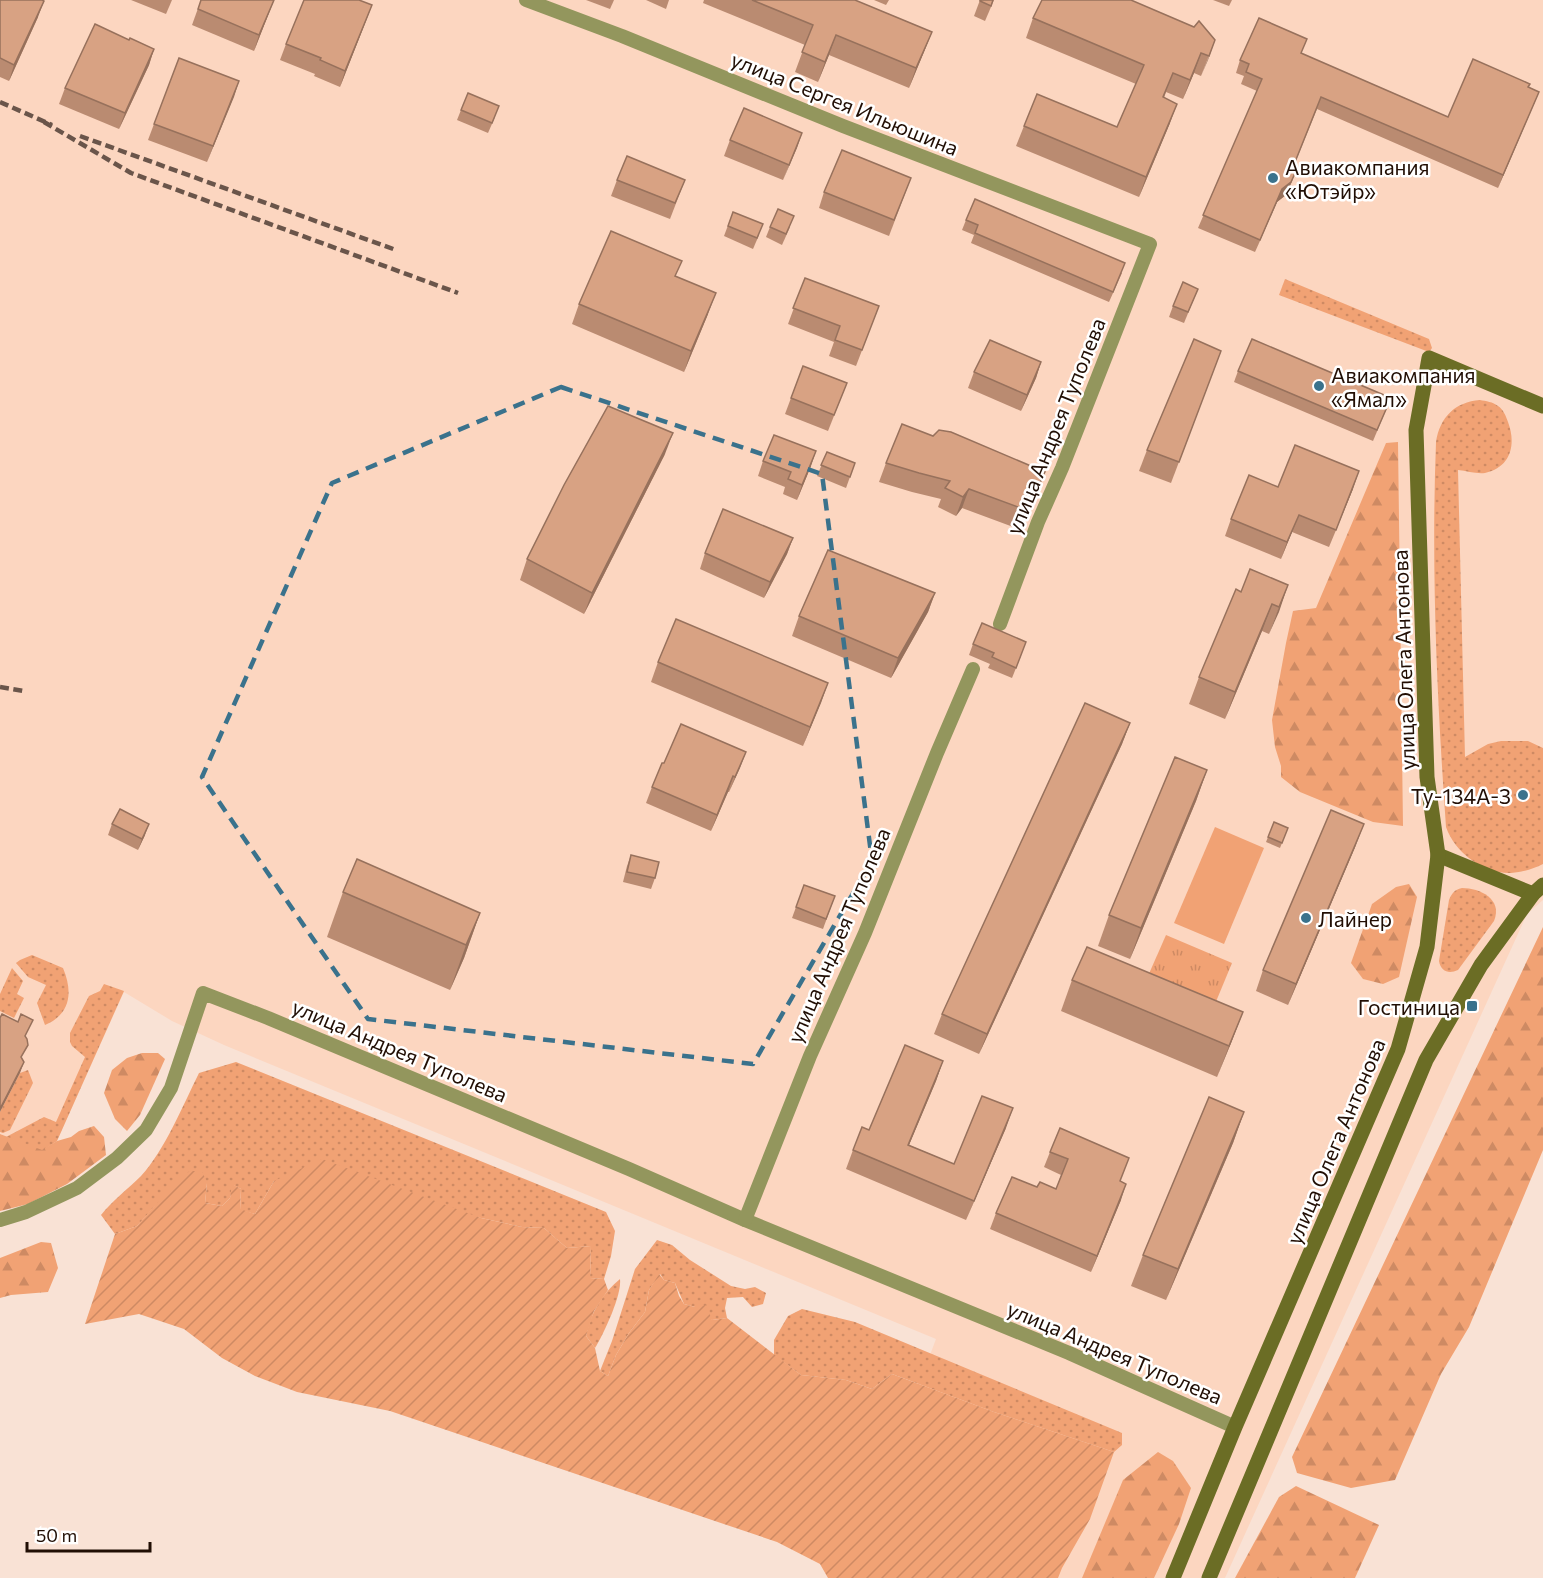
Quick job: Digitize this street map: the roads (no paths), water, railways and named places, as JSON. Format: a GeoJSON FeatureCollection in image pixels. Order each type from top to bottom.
{"type":"FeatureCollection","features":[{"type":"Feature","properties":{"kind":"street","name":"улица Сергея Ильюшина"},"geometry":{"type":"LineString","coordinates":[[526,0],[622,36],[843,126],[1150,244]]}},
{"type":"Feature","properties":{"kind":"street","name":"улица Андрея Туполева"},"geometry":{"type":"LineString","coordinates":[[1000,624],[1038,522],[1062,468],[1150,244]]}},
{"type":"Feature","properties":{"kind":"street","name":"улица Олега Антонова"},"geometry":{"type":"LineString","coordinates":[[1173,1578],[1235,1427],[1398,1049],[1427,947],[1438,855],[1427,777],[1416,430],[1429,358],[1543,406]]}},
{"type":"Feature","properties":{"kind":"street","name":"улица Андрея Туполева"},"geometry":{"type":"LineString","coordinates":[[745,1220],[810,1056],[865,933],[933,762],[973,669]]}},
{"type":"Feature","properties":{"kind":"street"},"geometry":{"type":"LineString","coordinates":[[1209,1578],[1426,1060],[1481,965],[1538,889],[1438,855]]}},
{"type":"Feature","properties":{"kind":"street","name":"улица Андрея Туполева"},"geometry":{"type":"LineString","coordinates":[[0,1220],[26,1212],[77,1188],[117,1158],[146,1130],[171,1088],[203,993],[279,1022],[745,1220],[1069,1353],[1235,1427]]}},
{"type":"Feature","properties":{"kind":"railway"},"geometry":{"type":"LineString","coordinates":[[0,102],[52,125]]}},
{"type":"Feature","properties":{"kind":"railway"},"geometry":{"type":"LineString","coordinates":[[44,122],[131,173],[458,293]]}},
{"type":"Feature","properties":{"kind":"railway"},"geometry":{"type":"LineString","coordinates":[[80,136],[396,250]]}},
{"type":"Feature","properties":{"kind":"railway"},"geometry":{"type":"LineString","coordinates":[[0,687],[24,691]]}},
{"type":"Feature","properties":{"kind":"place","name":"Авиакомпания «Ютэйр»"},"geometry":{"type":"Point","coordinates":[1273,178]}},
{"type":"Feature","properties":{"kind":"place","name":"Авиакомпания «Ямал»"},"geometry":{"type":"Point","coordinates":[1319,386]}},
{"type":"Feature","properties":{"kind":"place","name":"Ту-134А-3"},"geometry":{"type":"Point","coordinates":[1523,795]}},
{"type":"Feature","properties":{"kind":"place","name":"Лайнер"},"geometry":{"type":"Point","coordinates":[1306,918]}},
{"type":"Feature","properties":{"kind":"place","name":"Гостиница"},"geometry":{"type":"Point","coordinates":[1472,1006]}}]}
